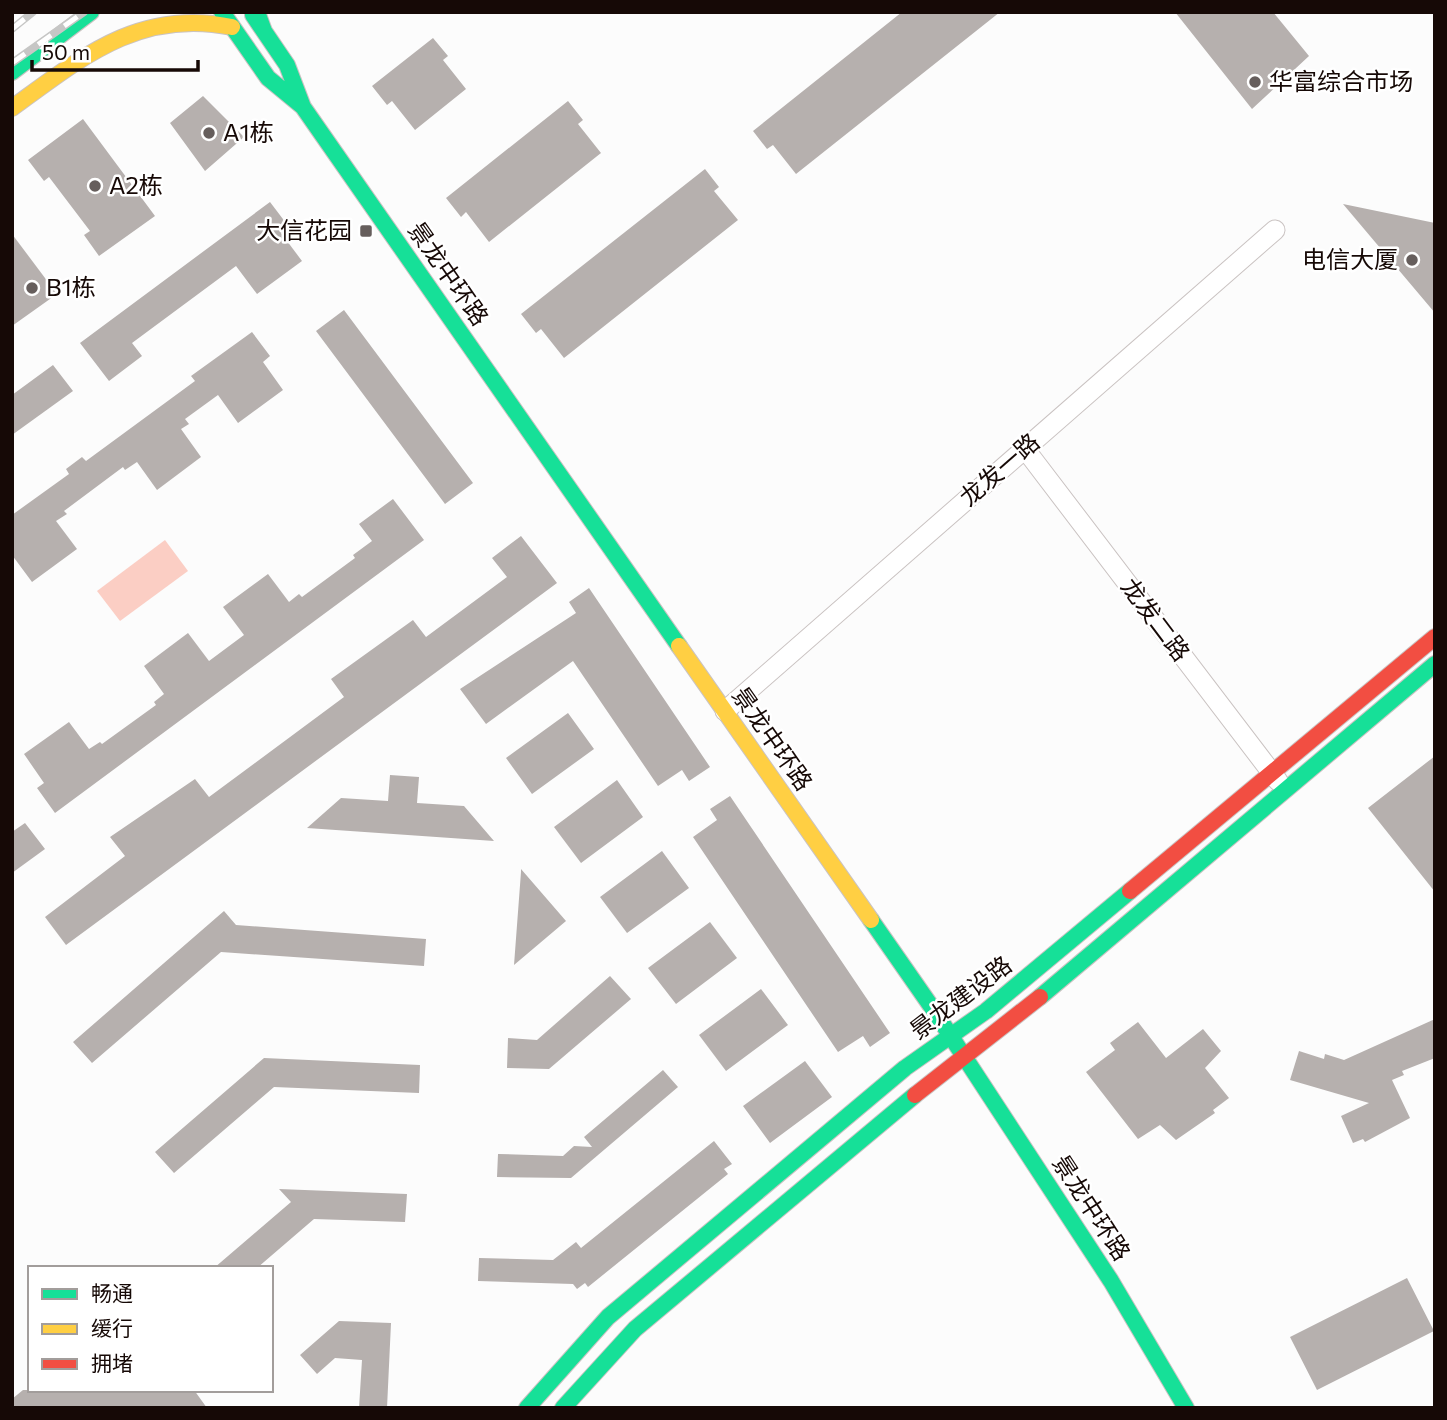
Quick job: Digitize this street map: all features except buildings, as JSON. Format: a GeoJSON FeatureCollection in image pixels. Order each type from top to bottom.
{"type":"FeatureCollection","features":[{"type":"Feature","properties":{"kind":"main road"},"geometry":{"type":"LineString","coordinates":[[12,72],[91,12]]}},
{"type":"Feature","properties":{"kind":"main road","name":"景龙中环路"},"geometry":{"type":"LineString","coordinates":[[222,12],[268,78],[303,107]]}},
{"type":"Feature","properties":{"kind":"main road","name":"景龙中环路"},"geometry":{"type":"LineString","coordinates":[[251,12],[287,65],[303,107],[997,1106],[1115,1286],[1186,1408]]}},
{"type":"Feature","properties":{"kind":"main road"},"geometry":{"type":"LineString","coordinates":[[257,12],[264,31]]}},
{"type":"Feature","properties":{"kind":"main road"},"geometry":{"type":"LineString","coordinates":[[12,108],[110,37],[136,23],[177,14],[218,20],[232,27]]}},
{"type":"Feature","properties":{"kind":"main road","name":"景龙建设路"},"geometry":{"type":"LineString","coordinates":[[527,1408],[608,1317],[905,1068],[986,1011],[1435,637]]}},
{"type":"Feature","properties":{"kind":"main road","name":"景龙建设路"},"geometry":{"type":"LineString","coordinates":[[564,1408],[635,1329],[962,1058],[1002,1028],[1435,664]]}},
{"type":"Feature","properties":{"kind":"street","name":"龙发一路"},"geometry":{"type":"LineString","coordinates":[[724,711],[1275,230]]}},
{"type":"Feature","properties":{"kind":"street","name":"龙发二路"},"geometry":{"type":"LineString","coordinates":[[1025,449],[1285,791]]}},
{"type":"Feature","properties":{"kind":"shaded area"},"geometry":{"type":"Polygon","coordinates":[[[165,540],[188,571],[120,621],[97,591],[165,540]]]}},
{"type":"Feature","properties":{"kind":"railway"},"geometry":{"type":"LineString","coordinates":[[12,29],[33,12]]}},
{"type":"Feature","properties":{"kind":"railway"},"geometry":{"type":"LineString","coordinates":[[12,63],[84,12]]}},
{"type":"Feature","properties":{"kind":"traffic: fast"},"geometry":{"type":"LineString","coordinates":[[12,72],[91,12]]}},
{"type":"Feature","properties":{"kind":"traffic: fast"},"geometry":{"type":"LineString","coordinates":[[222,12],[268,78],[302,106]]}},
{"type":"Feature","properties":{"kind":"traffic: fast"},"geometry":{"type":"LineString","coordinates":[[257,12],[264,31]]}},
{"type":"Feature","properties":{"kind":"traffic: fast"},"geometry":{"type":"LineString","coordinates":[[253,15],[287,65],[303,107],[679,646]]}},
{"type":"Feature","properties":{"kind":"traffic: fast"},"geometry":{"type":"LineString","coordinates":[[1040,997],[1435,664]]}},
{"type":"Feature","properties":{"kind":"traffic: fast"},"geometry":{"type":"LineString","coordinates":[[527,1408],[608,1317],[905,1068],[986,1011],[1130,891]]}},
{"type":"Feature","properties":{"kind":"traffic: fast"},"geometry":{"type":"LineString","coordinates":[[871,920],[933,1009],[1111,1281],[1186,1408]]}},
{"type":"Feature","properties":{"kind":"traffic: fast"},"geometry":{"type":"LineString","coordinates":[[563,1408],[635,1329],[915,1095]]}},
{"type":"Feature","properties":{"kind":"traffic: slow"},"geometry":{"type":"LineString","coordinates":[[12,108],[88,55],[140,31],[169,24],[199,23],[232,27]]}},
{"type":"Feature","properties":{"kind":"traffic: slow"},"geometry":{"type":"LineString","coordinates":[[679,646],[871,920]]}},
{"type":"Feature","properties":{"kind":"traffic: jam"},"geometry":{"type":"LineString","coordinates":[[1130,891],[1435,637]]}},
{"type":"Feature","properties":{"kind":"traffic: jam"},"geometry":{"type":"LineString","coordinates":[[915,1095],[1040,997]]}},
{"type":"Feature","properties":{"kind":"place","name":"华富综合市场"},"geometry":{"type":"Point","coordinates":[1255,82]}},
{"type":"Feature","properties":{"kind":"place","name":"A1栋"},"geometry":{"type":"Point","coordinates":[209,133]}},
{"type":"Feature","properties":{"kind":"place","name":"A2栋"},"geometry":{"type":"Point","coordinates":[95,186]}},
{"type":"Feature","properties":{"kind":"place","name":"大信花园"},"geometry":{"type":"Point","coordinates":[366,231]}},
{"type":"Feature","properties":{"kind":"place","name":"电信大厦"},"geometry":{"type":"Point","coordinates":[1412,260]}},
{"type":"Feature","properties":{"kind":"place","name":"B1栋"},"geometry":{"type":"Point","coordinates":[32,288]}}]}
